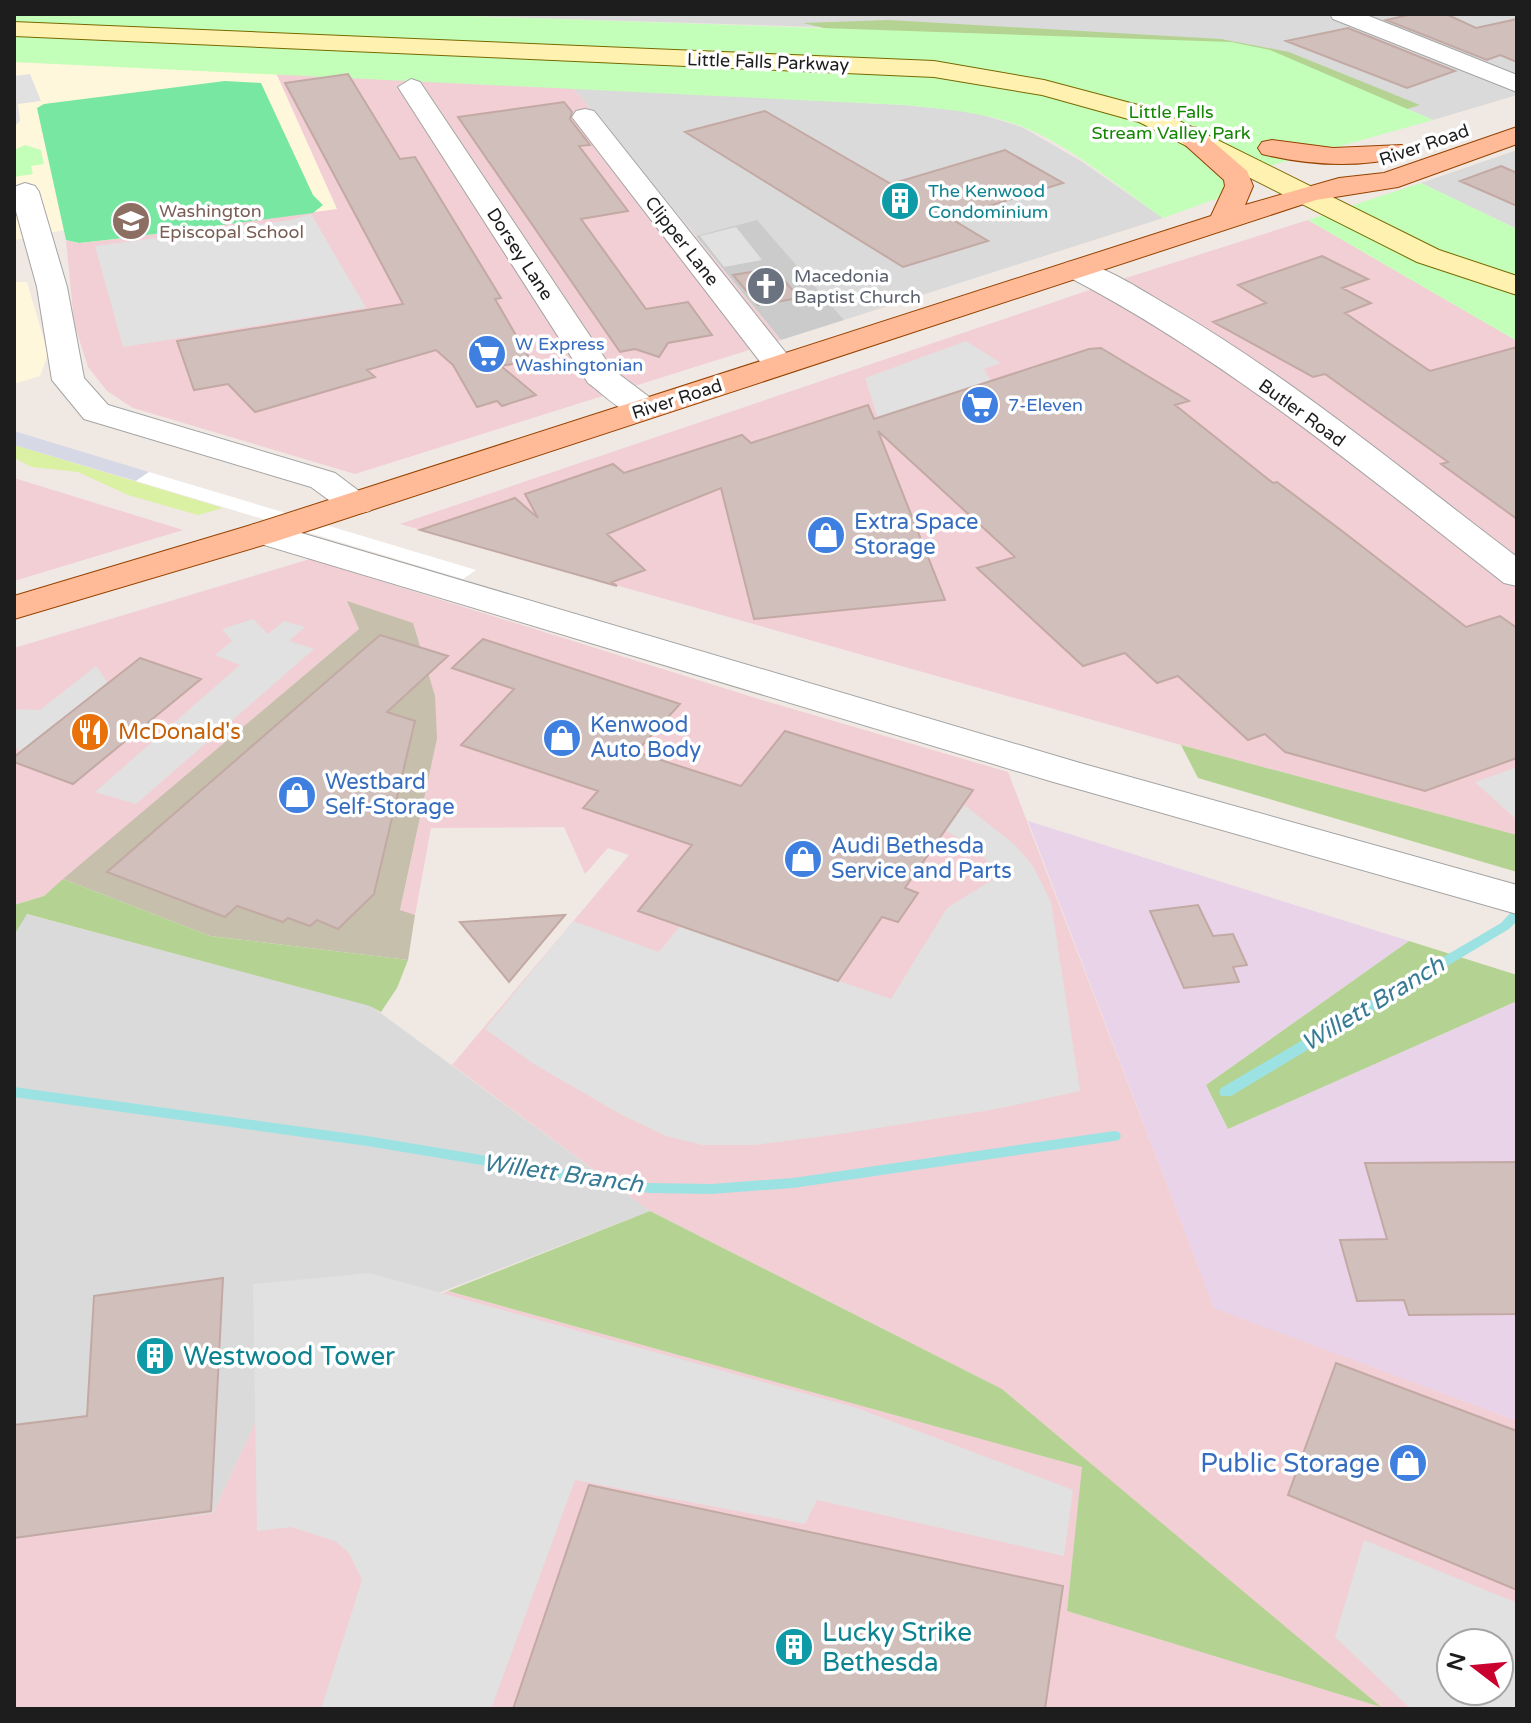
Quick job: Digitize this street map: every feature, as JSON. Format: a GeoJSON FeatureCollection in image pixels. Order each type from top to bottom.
{"type":"FeatureCollection","features":[{"type":"Feature","properties":{"kind":"main road","name":"Little Falls Parkway"},"geometry":{"type":"LineString","coordinates":[[75,14],[932,51],[1020,63],[1087,77],[1195,124],[1306,194],[1428,256],[1517,286]]}},
{"type":"Feature","properties":{"kind":"main road","name":"Little Falls Parkway"},"geometry":{"type":"LineString","coordinates":[[14,29],[934,69],[1079,96],[1148,116],[1195,124]]}},
{"type":"Feature","properties":{"kind":"main road","name":"River Road"},"geometry":{"type":"LineString","coordinates":[[1339,186],[1354,168],[1517,113]]}},
{"type":"Feature","properties":{"kind":"main road"},"geometry":{"type":"LineString","coordinates":[[1195,124],[1237,177],[1239,186],[1222,222]]}},
{"type":"Feature","properties":{"kind":"main road","name":"River Road"},"geometry":{"type":"LineString","coordinates":[[14,608],[264,533],[1306,194],[1339,186],[1388,181],[1511,135]]}},
{"type":"Feature","properties":{"kind":"main road","name":"Little Falls Parkway"},"geometry":{"type":"LineString","coordinates":[[1418,147],[1341,156],[1262,142],[1339,186],[1454,243],[1482,272]]}},
{"type":"Feature","properties":{"kind":"street"},"geometry":{"type":"LineString","coordinates":[[1342,14],[1517,84]]}},
{"type":"Feature","properties":{"kind":"street","name":"Dorsey Lane"},"geometry":{"type":"LineString","coordinates":[[411,87],[600,376],[644,409]]}},
{"type":"Feature","properties":{"kind":"street","name":"Clipper Lane"},"geometry":{"type":"LineString","coordinates":[[585,117],[779,365]]}},
{"type":"Feature","properties":{"kind":"street"},"geometry":{"type":"LineString","coordinates":[[25,192],[52,287],[68,380],[96,412],[323,480],[357,503]]}},
{"type":"Feature","properties":{"kind":"street","name":"Butler Road"},"geometry":{"type":"LineString","coordinates":[[1076,269],[1135,297],[1281,397],[1517,575]]}},
{"type":"Feature","properties":{"kind":"street"},"geometry":{"type":"LineString","coordinates":[[264,533],[1080,777],[1515,900]]}},
{"type":"Feature","properties":{"kind":"shaded area"},"geometry":{"type":"Polygon","coordinates":[[[409,14],[1517,14],[1517,95],[1433,120],[1270,50],[1133,37],[409,14]]]}},
{"type":"Feature","properties":{"kind":"shaded area","name":"Washington Episcopal School"},"geometry":{"type":"Polygon","coordinates":[[[14,62],[276,73],[337,209],[79,243],[66,240],[64,230],[15,240],[16,282],[27,282],[48,354],[40,376],[14,384],[14,62]]]}},
{"type":"Feature","properties":{"kind":"shaded area"},"geometry":{"type":"Polygon","coordinates":[[[276,73],[573,88],[781,340],[355,474],[133,408],[107,391],[88,367],[74,323],[66,240],[79,243],[124,238],[336,208],[276,73]]]}},
{"type":"Feature","properties":{"kind":"shaded area"},"geometry":{"type":"Polygon","coordinates":[[[30,74],[41,101],[18,104],[20,121],[14,127],[14,76],[30,74]]]}},
{"type":"Feature","properties":{"kind":"shaded area"},"geometry":{"type":"Polygon","coordinates":[[[573,88],[904,105],[973,112],[1022,127],[1081,161],[1163,218],[844,320],[757,221],[696,236],[573,88]]]}},
{"type":"Feature","properties":{"kind":"shaded area"},"geometry":{"type":"Polygon","coordinates":[[[1517,150],[1517,229],[1421,183],[1517,150]]]}},
{"type":"Feature","properties":{"kind":"shaded area"},"geometry":{"type":"Polygon","coordinates":[[[311,214],[366,308],[123,347],[95,246],[291,220],[311,214]]]}},
{"type":"Feature","properties":{"kind":"shaded area"},"geometry":{"type":"Polygon","coordinates":[[[757,220],[844,320],[781,340],[696,236],[757,220]]]}},
{"type":"Feature","properties":{"kind":"shaded area"},"geometry":{"type":"Polygon","coordinates":[[[1308,220],[1517,341],[1517,835],[1181,745],[400,524],[1107,284],[1308,220]]]}},
{"type":"Feature","properties":{"kind":"shaded area"},"geometry":{"type":"Polygon","coordinates":[[[736,227],[762,260],[724,267],[700,236],[736,227]]]}},
{"type":"Feature","properties":{"kind":"shaded area"},"geometry":{"type":"Polygon","coordinates":[[[966,341],[1001,363],[984,369],[991,381],[929,401],[883,434],[865,378],[966,341]]]}},
{"type":"Feature","properties":{"kind":"shaded area"},"geometry":{"type":"Polygon","coordinates":[[[14,431],[149,472],[136,481],[14,445],[14,431]]]}},
{"type":"Feature","properties":{"kind":"shaded area"},"geometry":{"type":"Polygon","coordinates":[[[14,478],[183,530],[14,581],[14,478]]]}},
{"type":"Feature","properties":{"kind":"shaded area"},"geometry":{"type":"Polygon","coordinates":[[[310,559],[762,700],[1008,772],[1214,1307],[1517,1421],[1517,1709],[14,1709],[14,1539],[213,1513],[289,1351],[448,1291],[1083,1467],[1067,1611],[1378,1706],[1002,1389],[650,1211],[452,1065],[629,855],[608,848],[585,874],[564,827],[431,828],[415,915],[400,911],[437,739],[348,601],[359,629],[44,896],[14,905],[14,648],[310,559]]]}},
{"type":"Feature","properties":{"kind":"shaded area","name":"Westbard Self-Storage"},"geometry":{"type":"Polygon","coordinates":[[[347,601],[413,623],[435,696],[437,739],[400,910],[415,915],[408,960],[210,936],[63,879],[359,629],[347,601]]]}},
{"type":"Feature","properties":{"kind":"shaded area"},"geometry":{"type":"Polygon","coordinates":[[[253,619],[268,634],[284,621],[305,627],[289,641],[314,649],[136,804],[95,792],[240,665],[215,655],[232,641],[222,629],[253,619]]]}},
{"type":"Feature","properties":{"kind":"shaded area"},"geometry":{"type":"Polygon","coordinates":[[[96,666],[108,683],[20,752],[14,745],[14,709],[40,710],[96,666]]]}},
{"type":"Feature","properties":{"kind":"shaded area"},"geometry":{"type":"Polygon","coordinates":[[[1517,767],[1517,820],[1475,782],[1517,767]]]}},
{"type":"Feature","properties":{"kind":"shaded area"},"geometry":{"type":"Polygon","coordinates":[[[963,804],[1015,845],[1033,866],[1051,902],[1080,1091],[991,1110],[840,1134],[755,1145],[703,1145],[666,1136],[620,1114],[534,1064],[485,1029],[573,921],[659,952],[680,926],[891,999],[947,908],[1000,875],[977,850],[945,830],[963,804]]]}},
{"type":"Feature","properties":{"kind":"shaded area"},"geometry":{"type":"Polygon","coordinates":[[[1028,821],[1409,941],[1206,1085],[1228,1129],[1517,1001],[1517,1421],[1214,1308],[1028,821]]]}},
{"type":"Feature","properties":{"kind":"shaded area"},"geometry":{"type":"Polygon","coordinates":[[[26,914],[371,1006],[650,1211],[289,1351],[213,1513],[14,1539],[14,935],[26,914]]]}},
{"type":"Feature","properties":{"kind":"shaded area"},"geometry":{"type":"Polygon","coordinates":[[[369,1273],[857,1408],[1073,1490],[1064,1556],[817,1500],[805,1524],[575,1480],[491,1709],[321,1709],[362,1580],[349,1553],[335,1541],[291,1527],[257,1531],[253,1284],[369,1273]]]}},
{"type":"Feature","properties":{"kind":"shaded area"},"geometry":{"type":"Polygon","coordinates":[[[1364,1540],[1517,1603],[1517,1709],[1411,1709],[1335,1637],[1364,1540]]]}},
{"type":"Feature","properties":{"kind":"green space","name":"Little Falls Stream Valley Park"},"geometry":{"type":"Polygon","coordinates":[[[14,14],[409,14],[1231,42],[1270,50],[1433,120],[1234,176],[1224,196],[1163,218],[1058,144],[1021,126],[978,114],[904,105],[14,62],[14,14]]]}},
{"type":"Feature","properties":{"kind":"green space"},"geometry":{"type":"Polygon","coordinates":[[[889,20],[1221,39],[1289,52],[1420,105],[1301,142],[803,23],[889,20]]]}},
{"type":"Feature","properties":{"kind":"green space","name":"Washington Episcopal School"},"geometry":{"type":"Polygon","coordinates":[[[225,81],[261,83],[313,195],[323,205],[313,213],[79,243],[66,240],[37,108],[44,104],[225,81]]]}},
{"type":"Feature","properties":{"kind":"green space"},"geometry":{"type":"Polygon","coordinates":[[[25,145],[41,150],[44,164],[31,166],[33,174],[14,177],[14,150],[25,145]]]}},
{"type":"Feature","properties":{"kind":"green space"},"geometry":{"type":"Polygon","coordinates":[[[1421,183],[1517,229],[1517,341],[1308,220],[1421,183]]]}},
{"type":"Feature","properties":{"kind":"green space"},"geometry":{"type":"Polygon","coordinates":[[[14,445],[223,508],[198,515],[128,495],[78,472],[32,467],[14,458],[14,445]]]}},
{"type":"Feature","properties":{"kind":"green space"},"geometry":{"type":"Polygon","coordinates":[[[1181,745],[1517,835],[1517,872],[1198,778],[1181,745]]]}},
{"type":"Feature","properties":{"kind":"green space"},"geometry":{"type":"Polygon","coordinates":[[[63,879],[210,936],[408,960],[397,988],[381,1012],[370,1006],[27,914],[14,935],[14,905],[44,896],[63,879]]]}},
{"type":"Feature","properties":{"kind":"green space"},"geometry":{"type":"Polygon","coordinates":[[[1409,941],[1517,975],[1517,1001],[1228,1129],[1206,1085],[1409,941]]]}},
{"type":"Feature","properties":{"kind":"green space"},"geometry":{"type":"Polygon","coordinates":[[[650,1211],[1002,1389],[1381,1707],[1067,1611],[1082,1467],[448,1291],[650,1211]]]}},
{"type":"Feature","properties":{"kind":"pier"},"geometry":{"type":"Polygon","coordinates":[[[149,472],[476,570],[463,579],[136,481],[149,472]]]}},
{"type":"Feature","properties":{"kind":"building"},"geometry":{"type":"Polygon","coordinates":[[[1413,14],[1446,14],[1476,28],[1517,19],[1517,62],[1500,55],[1487,60],[1386,20],[1413,14]]]}},
{"type":"Feature","properties":{"kind":"building"},"geometry":{"type":"Polygon","coordinates":[[[1348,28],[1455,71],[1407,88],[1286,41],[1348,28]]]}},
{"type":"Feature","properties":{"kind":"building"},"geometry":{"type":"Polygon","coordinates":[[[348,74],[400,159],[415,157],[501,298],[495,299],[531,361],[501,366],[536,395],[502,406],[497,401],[477,407],[453,365],[436,350],[367,370],[375,377],[255,412],[228,384],[194,390],[177,341],[403,304],[285,83],[348,74]]]}},
{"type":"Feature","properties":{"kind":"building"},"geometry":{"type":"Polygon","coordinates":[[[564,102],[572,112],[570,119],[590,145],[579,146],[628,211],[581,219],[646,309],[688,302],[712,335],[668,343],[659,357],[635,349],[620,352],[458,117],[564,102]]]}},
{"type":"Feature","properties":{"kind":"building","name":"The Kenwood Condominium"},"geometry":{"type":"Polygon","coordinates":[[[765,111],[891,184],[1005,150],[1063,183],[950,218],[988,241],[903,267],[685,132],[765,111]]]}},
{"type":"Feature","properties":{"kind":"building"},"geometry":{"type":"Polygon","coordinates":[[[1501,166],[1517,173],[1517,206],[1460,181],[1501,166]]]}},
{"type":"Feature","properties":{"kind":"building"},"geometry":{"type":"Polygon","coordinates":[[[1322,256],[1368,279],[1342,288],[1371,303],[1345,313],[1430,371],[1517,347],[1517,519],[1441,464],[1448,462],[1325,374],[1313,377],[1213,322],[1266,303],[1238,285],[1322,256]]]}},
{"type":"Feature","properties":{"kind":"building","name":"Macedonia Baptist Church"},"geometry":{"type":"Polygon","coordinates":[[[774,268],[799,298],[758,305],[733,275],[774,268]]]}},
{"type":"Feature","properties":{"kind":"building"},"geometry":{"type":"Polygon","coordinates":[[[1101,348],[1189,401],[1175,405],[1273,483],[1277,482],[1466,627],[1500,616],[1517,628],[1517,758],[1425,791],[1285,752],[1265,734],[1248,740],[1178,676],[1157,683],[1125,653],[1083,666],[977,568],[1015,557],[878,431],[945,600],[754,619],[721,488],[607,534],[645,570],[612,582],[617,586],[420,530],[515,498],[538,518],[525,494],[613,464],[624,473],[742,435],[751,443],[868,405],[874,419],[1089,349],[1101,348]]]}},
{"type":"Feature","properties":{"kind":"building","name":"Westbard Self-Storage"},"geometry":{"type":"Polygon","coordinates":[[[380,635],[448,656],[387,712],[415,721],[374,894],[338,929],[317,920],[310,926],[288,918],[283,922],[237,906],[225,917],[107,872],[380,635]]]}},
{"type":"Feature","properties":{"kind":"building","name":"Audi Bethesda Service and Parts"},"geometry":{"type":"Polygon","coordinates":[[[483,639],[680,704],[636,752],[741,786],[785,731],[973,790],[905,888],[918,893],[898,922],[882,917],[838,981],[638,911],[692,845],[583,808],[598,791],[461,745],[514,689],[452,668],[483,639]]]}},
{"type":"Feature","properties":{"kind":"building","name":"McDonald's"},"geometry":{"type":"Polygon","coordinates":[[[140,658],[201,679],[73,784],[14,762],[14,757],[140,658]]]}},
{"type":"Feature","properties":{"kind":"building"},"geometry":{"type":"Polygon","coordinates":[[[1198,905],[1213,936],[1233,934],[1247,965],[1233,967],[1239,982],[1184,988],[1150,911],[1198,905]]]}},
{"type":"Feature","properties":{"kind":"building"},"geometry":{"type":"Polygon","coordinates":[[[565,915],[509,982],[460,922],[565,915]]]}},
{"type":"Feature","properties":{"kind":"building"},"geometry":{"type":"Polygon","coordinates":[[[1517,1162],[1517,1314],[1409,1315],[1404,1300],[1357,1301],[1340,1240],[1387,1239],[1365,1163],[1517,1162]]]}},
{"type":"Feature","properties":{"kind":"building","name":"Westwood Tower"},"geometry":{"type":"Polygon","coordinates":[[[223,1278],[211,1511],[14,1538],[14,1425],[87,1416],[94,1296],[223,1278]]]}},
{"type":"Feature","properties":{"kind":"building","name":"Public Storage"},"geometry":{"type":"Polygon","coordinates":[[[1336,1363],[1517,1431],[1517,1590],[1288,1495],[1336,1363]]]}},
{"type":"Feature","properties":{"kind":"building","name":"Lucky Strike Bethesda"},"geometry":{"type":"Polygon","coordinates":[[[589,1485],[1063,1586],[1045,1709],[513,1709],[589,1485]]]}},
{"type":"Feature","properties":{"kind":"waterway","name":"Willett Branch"},"geometry":{"type":"LineString","coordinates":[[1226,1092],[1505,926],[1517,913]]}},
{"type":"Feature","properties":{"kind":"waterway","name":"Willett Branch"},"geometry":{"type":"LineString","coordinates":[[14,1092],[367,1141],[649,1188],[711,1189],[793,1183],[1114,1136]]}},
{"type":"Feature","properties":{"kind":"place","name":"The Kenwood Condominium"},"geometry":{"type":"Point","coordinates":[900,201]}},
{"type":"Feature","properties":{"kind":"place","name":"Washington Episcopal School"},"geometry":{"type":"Point","coordinates":[131,221]}},
{"type":"Feature","properties":{"kind":"place","name":"Macedonia Baptist Church"},"geometry":{"type":"Point","coordinates":[766,286]}},
{"type":"Feature","properties":{"kind":"place","name":"W Express Washingtonian"},"geometry":{"type":"Point","coordinates":[487,354]}},
{"type":"Feature","properties":{"kind":"place","name":"7-Eleven"},"geometry":{"type":"Point","coordinates":[980,405]}},
{"type":"Feature","properties":{"kind":"place","name":"Extra Space Storage"},"geometry":{"type":"Point","coordinates":[826,535]}},
{"type":"Feature","properties":{"kind":"place","name":"McDonald's"},"geometry":{"type":"Point","coordinates":[90,732]}},
{"type":"Feature","properties":{"kind":"place","name":"Kenwood Auto Body"},"geometry":{"type":"Point","coordinates":[562,738]}},
{"type":"Feature","properties":{"kind":"place","name":"Westbard Self-Storage"},"geometry":{"type":"Point","coordinates":[297,795]}},
{"type":"Feature","properties":{"kind":"place","name":"Audi Bethesda Service and Parts"},"geometry":{"type":"Point","coordinates":[803,859]}},
{"type":"Feature","properties":{"kind":"place","name":"Westwood Tower"},"geometry":{"type":"Point","coordinates":[155,1356]}},
{"type":"Feature","properties":{"kind":"place","name":"Public Storage"},"geometry":{"type":"Point","coordinates":[1408,1463]}},
{"type":"Feature","properties":{"kind":"place","name":"Lucky Strike Bethesda"},"geometry":{"type":"Point","coordinates":[794,1647]}}]}
